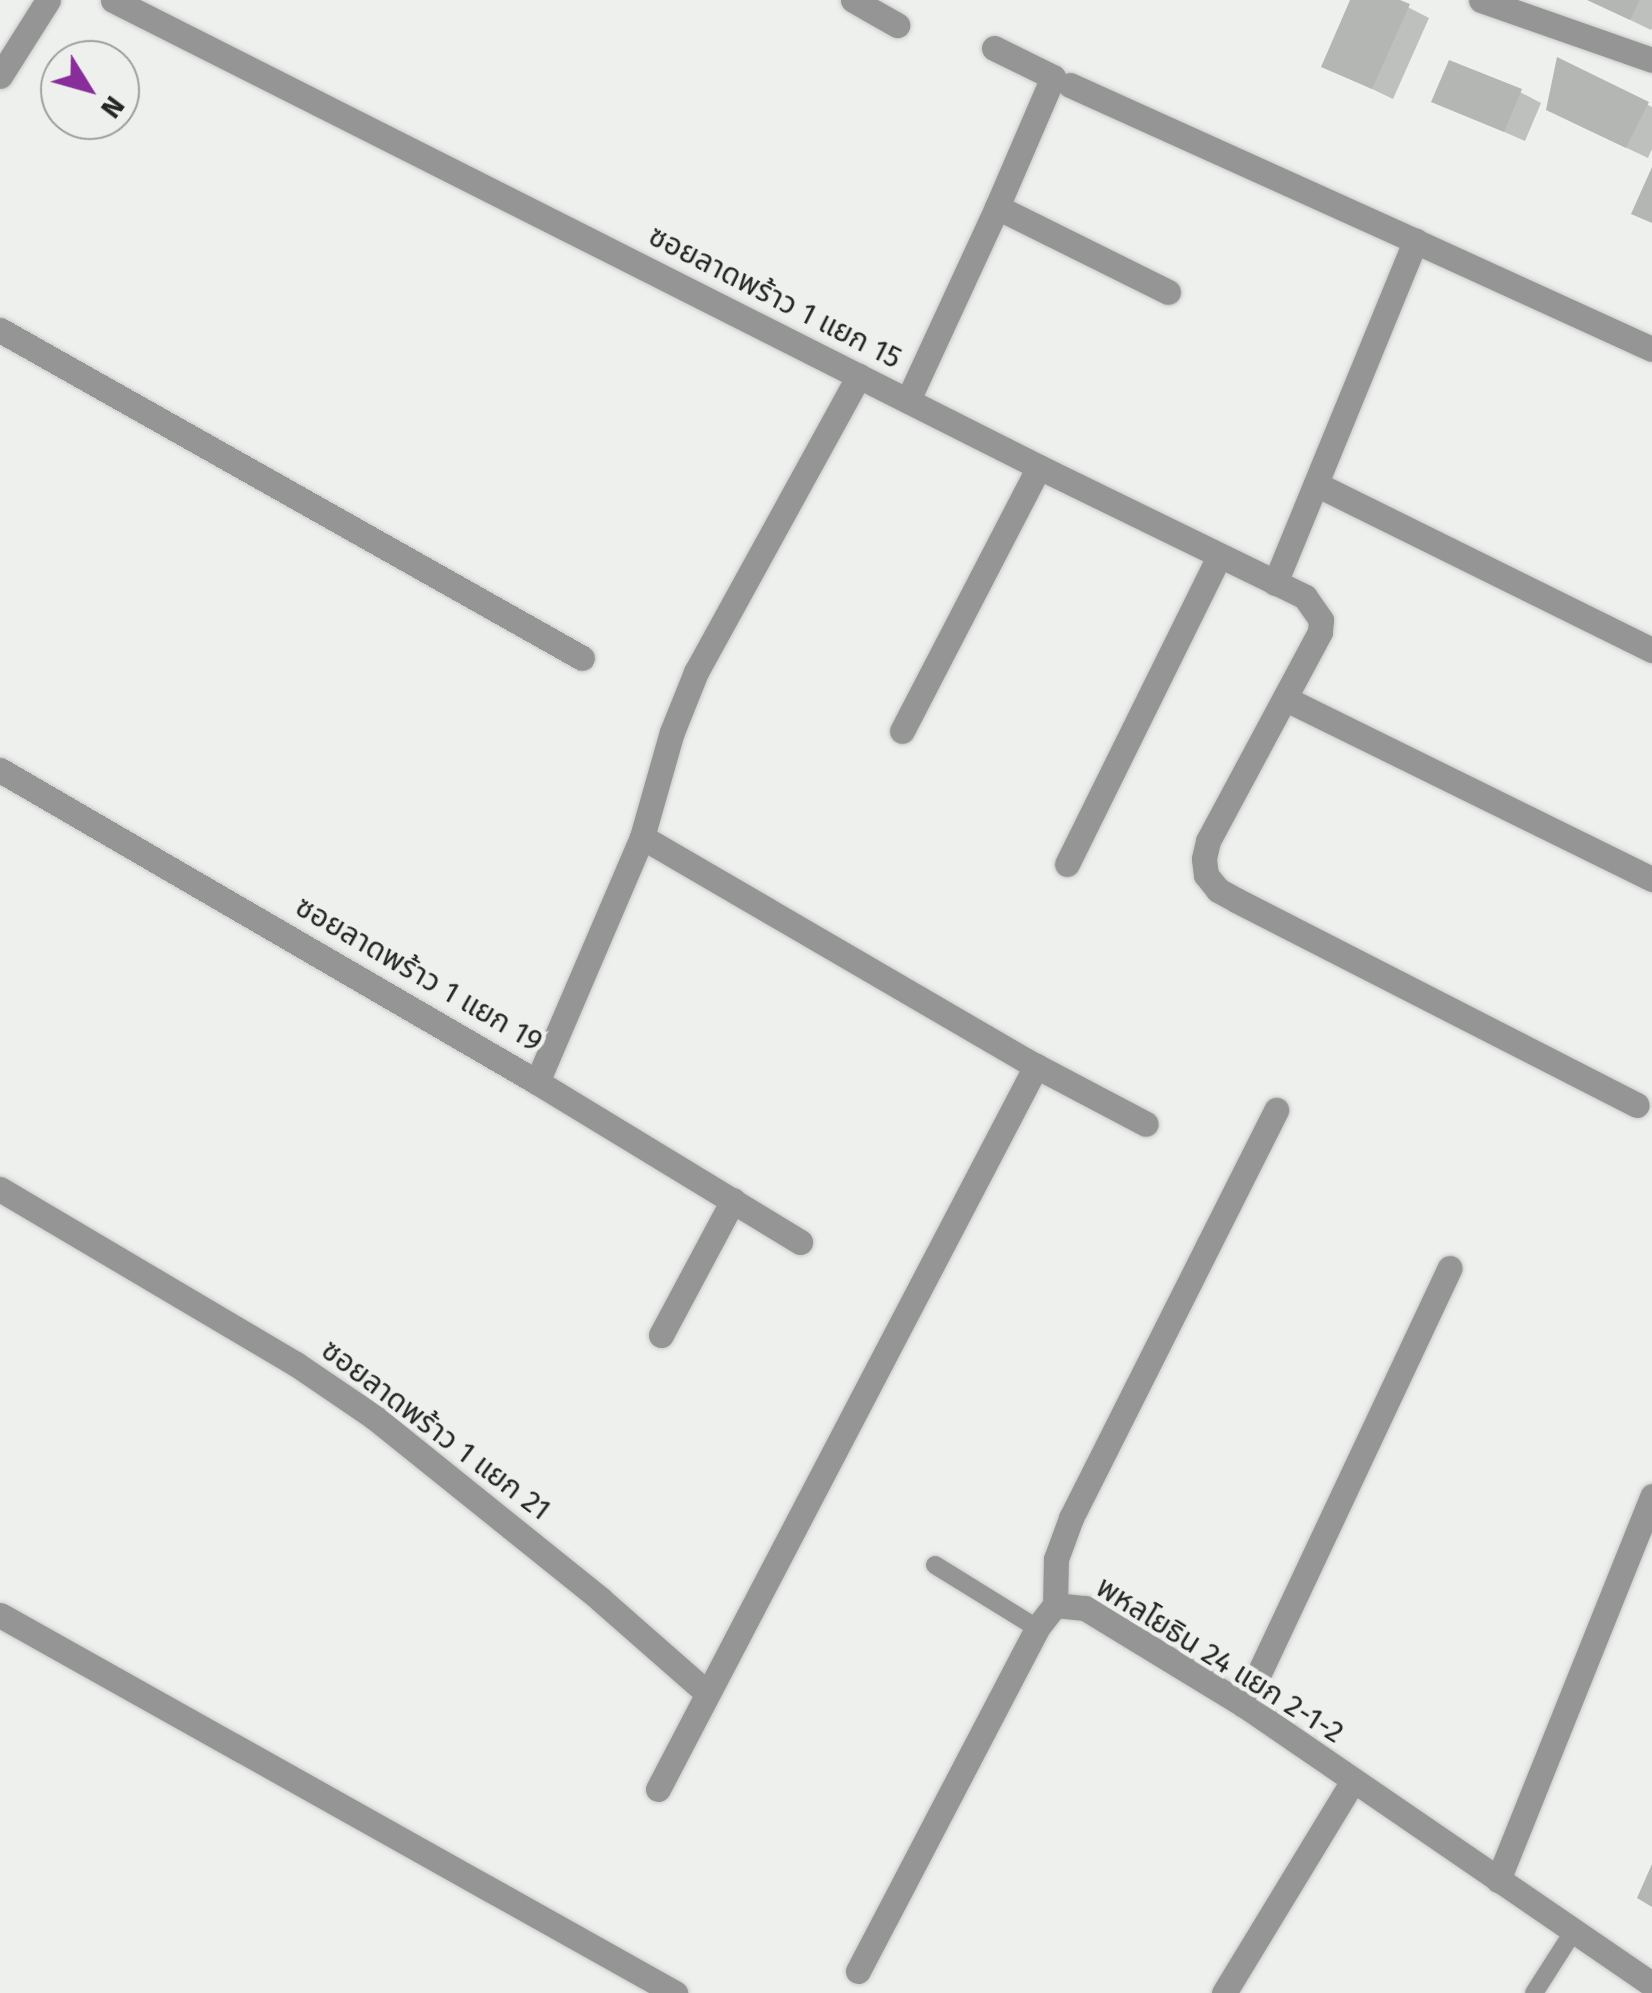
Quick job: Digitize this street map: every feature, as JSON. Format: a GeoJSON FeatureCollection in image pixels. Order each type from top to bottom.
{"type":"FeatureCollection","features":[{"type":"Feature","properties":{"kind":"street"},"geometry":{"type":"LineString","coordinates":[[0,76],[48,0]]}},
{"type":"Feature","properties":{"kind":"street","name":"ซอยลาดพร้าว 1 แยก 15"},"geometry":{"type":"LineString","coordinates":[[114,0],[1219,558],[1305,597],[1320,620],[1320,632],[1286,699]]}},
{"type":"Feature","properties":{"kind":"street"},"geometry":{"type":"LineString","coordinates":[[854,0],[897,25]]}},
{"type":"Feature","properties":{"kind":"street"},"geometry":{"type":"LineString","coordinates":[[1481,0],[1652,60]]}},
{"type":"Feature","properties":{"kind":"street"},"geometry":{"type":"LineString","coordinates":[[908,400],[1053,77],[994,48]]}},
{"type":"Feature","properties":{"kind":"street"},"geometry":{"type":"LineString","coordinates":[[1070,85],[1652,349]]}},
{"type":"Feature","properties":{"kind":"street"},"geometry":{"type":"LineString","coordinates":[[997,207],[1168,292]]}},
{"type":"Feature","properties":{"kind":"street"},"geometry":{"type":"LineString","coordinates":[[1275,583],[1415,241]]}},
{"type":"Feature","properties":{"kind":"street"},"geometry":{"type":"LineString","coordinates":[[0,330],[582,658]]}},
{"type":"Feature","properties":{"kind":"street"},"geometry":{"type":"LineString","coordinates":[[537,1082],[642,837],[672,732],[696,672],[858,376]]}},
{"type":"Feature","properties":{"kind":"street"},"geometry":{"type":"LineString","coordinates":[[902,731],[1038,467]]}},
{"type":"Feature","properties":{"kind":"street"},"geometry":{"type":"LineString","coordinates":[[1316,484],[1652,650]]}},
{"type":"Feature","properties":{"kind":"street"},"geometry":{"type":"LineString","coordinates":[[1066,864],[1219,558]]}},
{"type":"Feature","properties":{"kind":"street"},"geometry":{"type":"LineString","coordinates":[[1637,1105],[1218,890],[1206,875],[1204,859],[1208,841],[1286,699],[1652,879]]}},
{"type":"Feature","properties":{"kind":"street","name":"ซอยลาดพร้าว 1 แยก 19"},"geometry":{"type":"LineString","coordinates":[[0,770],[537,1082],[800,1242]]}},
{"type":"Feature","properties":{"kind":"street"},"geometry":{"type":"LineString","coordinates":[[642,837],[1036,1066],[1146,1124]]}},
{"type":"Feature","properties":{"kind":"street"},"geometry":{"type":"LineString","coordinates":[[658,1788],[1036,1066]]}},
{"type":"Feature","properties":{"kind":"street","name":"พหลโยธิน 24 แยก 2-1-2"},"geometry":{"type":"LineString","coordinates":[[1276,1110],[1071,1518],[1056,1558],[1055,1605],[1085,1608],[1244,1705],[1652,1984]]}},
{"type":"Feature","properties":{"kind":"street","name":"ซอยลาดพร้าว 1 แยก 21"},"geometry":{"type":"LineString","coordinates":[[0,1189],[296,1364],[374,1418],[600,1599],[707,1693]]}},
{"type":"Feature","properties":{"kind":"street"},"geometry":{"type":"LineString","coordinates":[[660,1335],[733,1200]]}},
{"type":"Feature","properties":{"kind":"street"},"geometry":{"type":"LineString","coordinates":[[1244,1705],[1450,1268]]}},
{"type":"Feature","properties":{"kind":"street"},"geometry":{"type":"LineString","coordinates":[[1498,1880],[1652,1496]]}},
{"type":"Feature","properties":{"kind":"street"},"geometry":{"type":"LineString","coordinates":[[858,1971],[1036,1628],[1055,1605]]}},
{"type":"Feature","properties":{"kind":"street"},"geometry":{"type":"LineString","coordinates":[[0,1615],[675,1993]]}},
{"type":"Feature","properties":{"kind":"street"},"geometry":{"type":"LineString","coordinates":[[1224,1993],[1353,1781]]}},
{"type":"Feature","properties":{"kind":"lane"},"geometry":{"type":"LineString","coordinates":[[935,1565],[1036,1628]]}},
{"type":"Feature","properties":{"kind":"lane"},"geometry":{"type":"LineString","coordinates":[[1534,1993],[1573,1932]]}},
{"type":"Feature","properties":{"kind":"building"},"geometry":{"type":"Polygon","coordinates":[[[1350,0],[1400,0],[1410,4],[1372,89],[1321,67],[1350,0]]]}},
{"type":"Feature","properties":{"kind":"building"},"geometry":{"type":"Polygon","coordinates":[[[1587,0],[1640,0],[1630,20],[1587,0]]]}},
{"type":"Feature","properties":{"kind":"building"},"geometry":{"type":"Polygon","coordinates":[[[1557,57],[1649,102],[1626,148],[1546,110],[1557,57]]]}},
{"type":"Feature","properties":{"kind":"building"},"geometry":{"type":"Polygon","coordinates":[[[1449,60],[1522,89],[1504,132],[1431,102],[1449,60]]]}},
{"type":"Feature","properties":{"kind":"building"},"geometry":{"type":"Polygon","coordinates":[[[1652,167],[1652,223],[1631,214],[1652,167]]]}},
{"type":"Feature","properties":{"kind":"building"},"geometry":{"type":"Polygon","coordinates":[[[1652,1864],[1652,1907],[1637,1898],[1652,1864]]]}}]}
